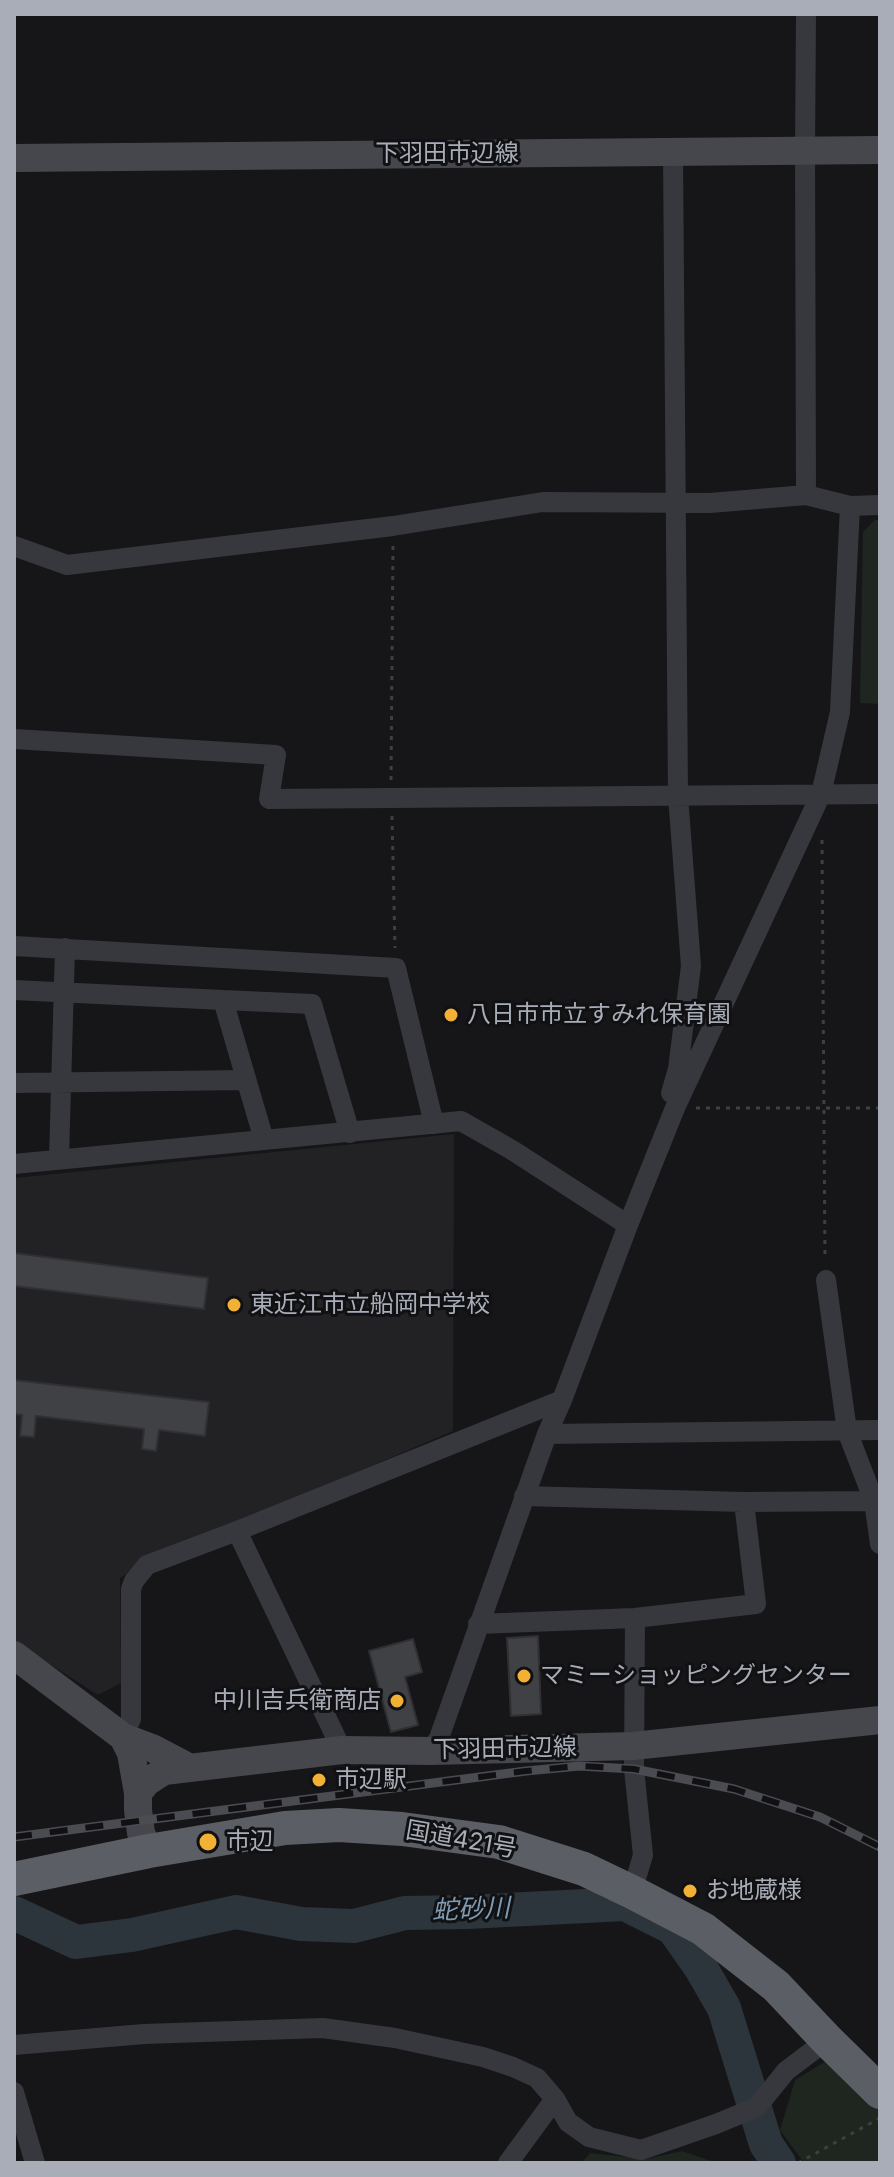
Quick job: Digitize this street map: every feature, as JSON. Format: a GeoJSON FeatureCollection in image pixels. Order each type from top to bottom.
{"type":"FeatureCollection","features":[{"type":"Feature","properties":{"kind":"highway","name":"国道421号"},"geometry":{"type":"LineString","coordinates":[[14,1879],[149,1851],[285,1828],[339,1825],[402,1829],[499,1842],[584,1869],[703,1929],[776,1986],[880,2092]]}},
{"type":"Feature","properties":{"kind":"main road","name":"下羽田市辺線"},"geometry":{"type":"LineString","coordinates":[[14,158],[880,150]]}},
{"type":"Feature","properties":{"kind":"main road"},"geometry":{"type":"LineString","coordinates":[[14,1655],[123,1737],[190,1768]]}},
{"type":"Feature","properties":{"kind":"main road","name":"下羽田市辺線"},"geometry":{"type":"LineString","coordinates":[[138,1793],[147,1782],[164,1771],[342,1750],[633,1746],[880,1720]]}},
{"type":"Feature","properties":{"kind":"main road"},"geometry":{"type":"LineString","coordinates":[[123,1737],[131,1753],[141,1833],[149,1851]]}},
{"type":"Feature","properties":{"kind":"street"},"geometry":{"type":"LineString","coordinates":[[806,14],[806,495]]}},
{"type":"Feature","properties":{"kind":"street"},"geometry":{"type":"LineString","coordinates":[[673,152],[678,796],[691,966],[678,1069],[670,1096],[675,1108]]}},
{"type":"Feature","properties":{"kind":"street"},"geometry":{"type":"LineString","coordinates":[[14,546],[67,565],[393,526],[543,502],[710,503],[806,495],[850,506],[880,505]]}},
{"type":"Feature","properties":{"kind":"street"},"geometry":{"type":"LineString","coordinates":[[431,1751],[439,1738],[547,1434],[675,1108],[821,794],[840,712],[850,506]]}},
{"type":"Feature","properties":{"kind":"street"},"geometry":{"type":"LineString","coordinates":[[14,739],[276,755],[269,799],[880,794]]}},
{"type":"Feature","properties":{"kind":"street"},"geometry":{"type":"LineString","coordinates":[[14,946],[396,968],[434,1124]]}},
{"type":"Feature","properties":{"kind":"street"},"geometry":{"type":"LineString","coordinates":[[59,1158],[65,948]]}},
{"type":"Feature","properties":{"kind":"street"},"geometry":{"type":"LineString","coordinates":[[14,990],[312,1004],[350,1133]]}},
{"type":"Feature","properties":{"kind":"street"},"geometry":{"type":"LineString","coordinates":[[223,1000],[264,1140]]}},
{"type":"Feature","properties":{"kind":"street"},"geometry":{"type":"LineString","coordinates":[[14,1083],[246,1080]]}},
{"type":"Feature","properties":{"kind":"street"},"geometry":{"type":"LineString","coordinates":[[14,1164],[461,1121],[628,1225]]}},
{"type":"Feature","properties":{"kind":"street"},"geometry":{"type":"LineString","coordinates":[[826,1280],[847,1431],[877,1512],[880,1544]]}},
{"type":"Feature","properties":{"kind":"street"},"geometry":{"type":"LineString","coordinates":[[123,1737],[131,1719],[131,1589],[147,1565],[562,1400]]}},
{"type":"Feature","properties":{"kind":"street"},"geometry":{"type":"LineString","coordinates":[[547,1434],[880,1430]]}},
{"type":"Feature","properties":{"kind":"street"},"geometry":{"type":"LineString","coordinates":[[524,1496],[744,1502],[877,1512]]}},
{"type":"Feature","properties":{"kind":"street"},"geometry":{"type":"LineString","coordinates":[[478,1624],[635,1618],[756,1604],[744,1502]]}},
{"type":"Feature","properties":{"kind":"street"},"geometry":{"type":"LineString","coordinates":[[237,1531],[342,1750]]}},
{"type":"Feature","properties":{"kind":"street"},"geometry":{"type":"LineString","coordinates":[[632,1892],[643,1855],[633,1746],[635,1618]]}},
{"type":"Feature","properties":{"kind":"street"},"geometry":{"type":"LineString","coordinates":[[14,2045],[144,2034],[323,2028],[395,2038],[483,2057],[513,2067],[537,2078],[555,2099],[568,2122],[589,2137],[641,2150],[757,2107],[786,2071],[827,2040]]}},
{"type":"Feature","properties":{"kind":"street"},"geometry":{"type":"LineString","coordinates":[[14,2092],[35,2163]]}},
{"type":"Feature","properties":{"kind":"street"},"geometry":{"type":"LineString","coordinates":[[508,2163],[555,2099]]}},
{"type":"Feature","properties":{"kind":"path"},"geometry":{"type":"LineString","coordinates":[[393,526],[391,798],[396,968]]}},
{"type":"Feature","properties":{"kind":"path"},"geometry":{"type":"LineString","coordinates":[[822,841],[826,1280]]}},
{"type":"Feature","properties":{"kind":"path"},"geometry":{"type":"LineString","coordinates":[[675,1108],[880,1108]]}},
{"type":"Feature","properties":{"kind":"path"},"geometry":{"type":"LineString","coordinates":[[798,2163],[880,2118]]}},
{"type":"Feature","properties":{"kind":"shaded area"},"geometry":{"type":"Polygon","coordinates":[[[875,520],[880,520],[880,704],[860,703],[863,532],[875,520]]]}},
{"type":"Feature","properties":{"kind":"shaded area","name":"東近江市立船岡中学校"},"geometry":{"type":"Polygon","coordinates":[[[454,1134],[453,1431],[144,1563],[120,1578],[121,1683],[98,1695],[14,1641],[14,1178],[454,1134]]]}},
{"type":"Feature","properties":{"kind":"shaded area"},"geometry":{"type":"Polygon","coordinates":[[[831,2058],[880,2104],[880,2163],[804,2163],[780,2130],[795,2080],[831,2058]]]}},
{"type":"Feature","properties":{"kind":"shaded area"},"geometry":{"type":"Polygon","coordinates":[[[682,2151],[717,2163],[581,2163],[590,2153],[646,2159],[682,2151]]]}},
{"type":"Feature","properties":{"kind":"building"},"geometry":{"type":"Polygon","coordinates":[[[14,1253],[208,1278],[204,1309],[14,1286],[14,1253]]]}},
{"type":"Feature","properties":{"kind":"building"},"geometry":{"type":"Polygon","coordinates":[[[14,1380],[209,1402],[205,1436],[159,1430],[156,1451],[142,1449],[144,1429],[36,1416],[34,1437],[20,1436],[22,1415],[14,1414],[14,1380]]]}},
{"type":"Feature","properties":{"kind":"building","name":"マミーショッピングセンター"},"geometry":{"type":"Polygon","coordinates":[[[538,1636],[541,1714],[511,1716],[507,1638],[538,1636]]]}},
{"type":"Feature","properties":{"kind":"building","name":"中川吉兵衛商店"},"geometry":{"type":"Polygon","coordinates":[[[413,1639],[422,1672],[405,1677],[418,1725],[391,1732],[369,1651],[413,1639]]]}},
{"type":"Feature","properties":{"kind":"waterway","name":"蛇砂川"},"geometry":{"type":"LineString","coordinates":[[14,1913],[76,1942],[132,1935],[236,1912],[301,1924],[354,1926],[405,1913],[625,1904],[673,1928],[701,1968],[724,2008],[766,2144],[779,2163]]}},
{"type":"Feature","properties":{"kind":"railway"},"geometry":{"type":"LineString","coordinates":[[14,1837],[579,1766],[634,1769],[734,1789],[820,1817],[880,1847]]}},
{"type":"Feature","properties":{"kind":"place","name":"八日市市立すみれ保育園"},"geometry":{"type":"Point","coordinates":[451,1015]}},
{"type":"Feature","properties":{"kind":"place","name":"東近江市立船岡中学校"},"geometry":{"type":"Point","coordinates":[234,1305]}},
{"type":"Feature","properties":{"kind":"place","name":"マミーショッピングセンター"},"geometry":{"type":"Point","coordinates":[524,1676]}},
{"type":"Feature","properties":{"kind":"place","name":"中川吉兵衛商店"},"geometry":{"type":"Point","coordinates":[397,1701]}},
{"type":"Feature","properties":{"kind":"place","name":"市辺駅"},"geometry":{"type":"Point","coordinates":[319,1780]}},
{"type":"Feature","properties":{"kind":"place","name":"市辺"},"geometry":{"type":"Point","coordinates":[208,1842]}},
{"type":"Feature","properties":{"kind":"place","name":"お地蔵様"},"geometry":{"type":"Point","coordinates":[690,1891]}}]}
